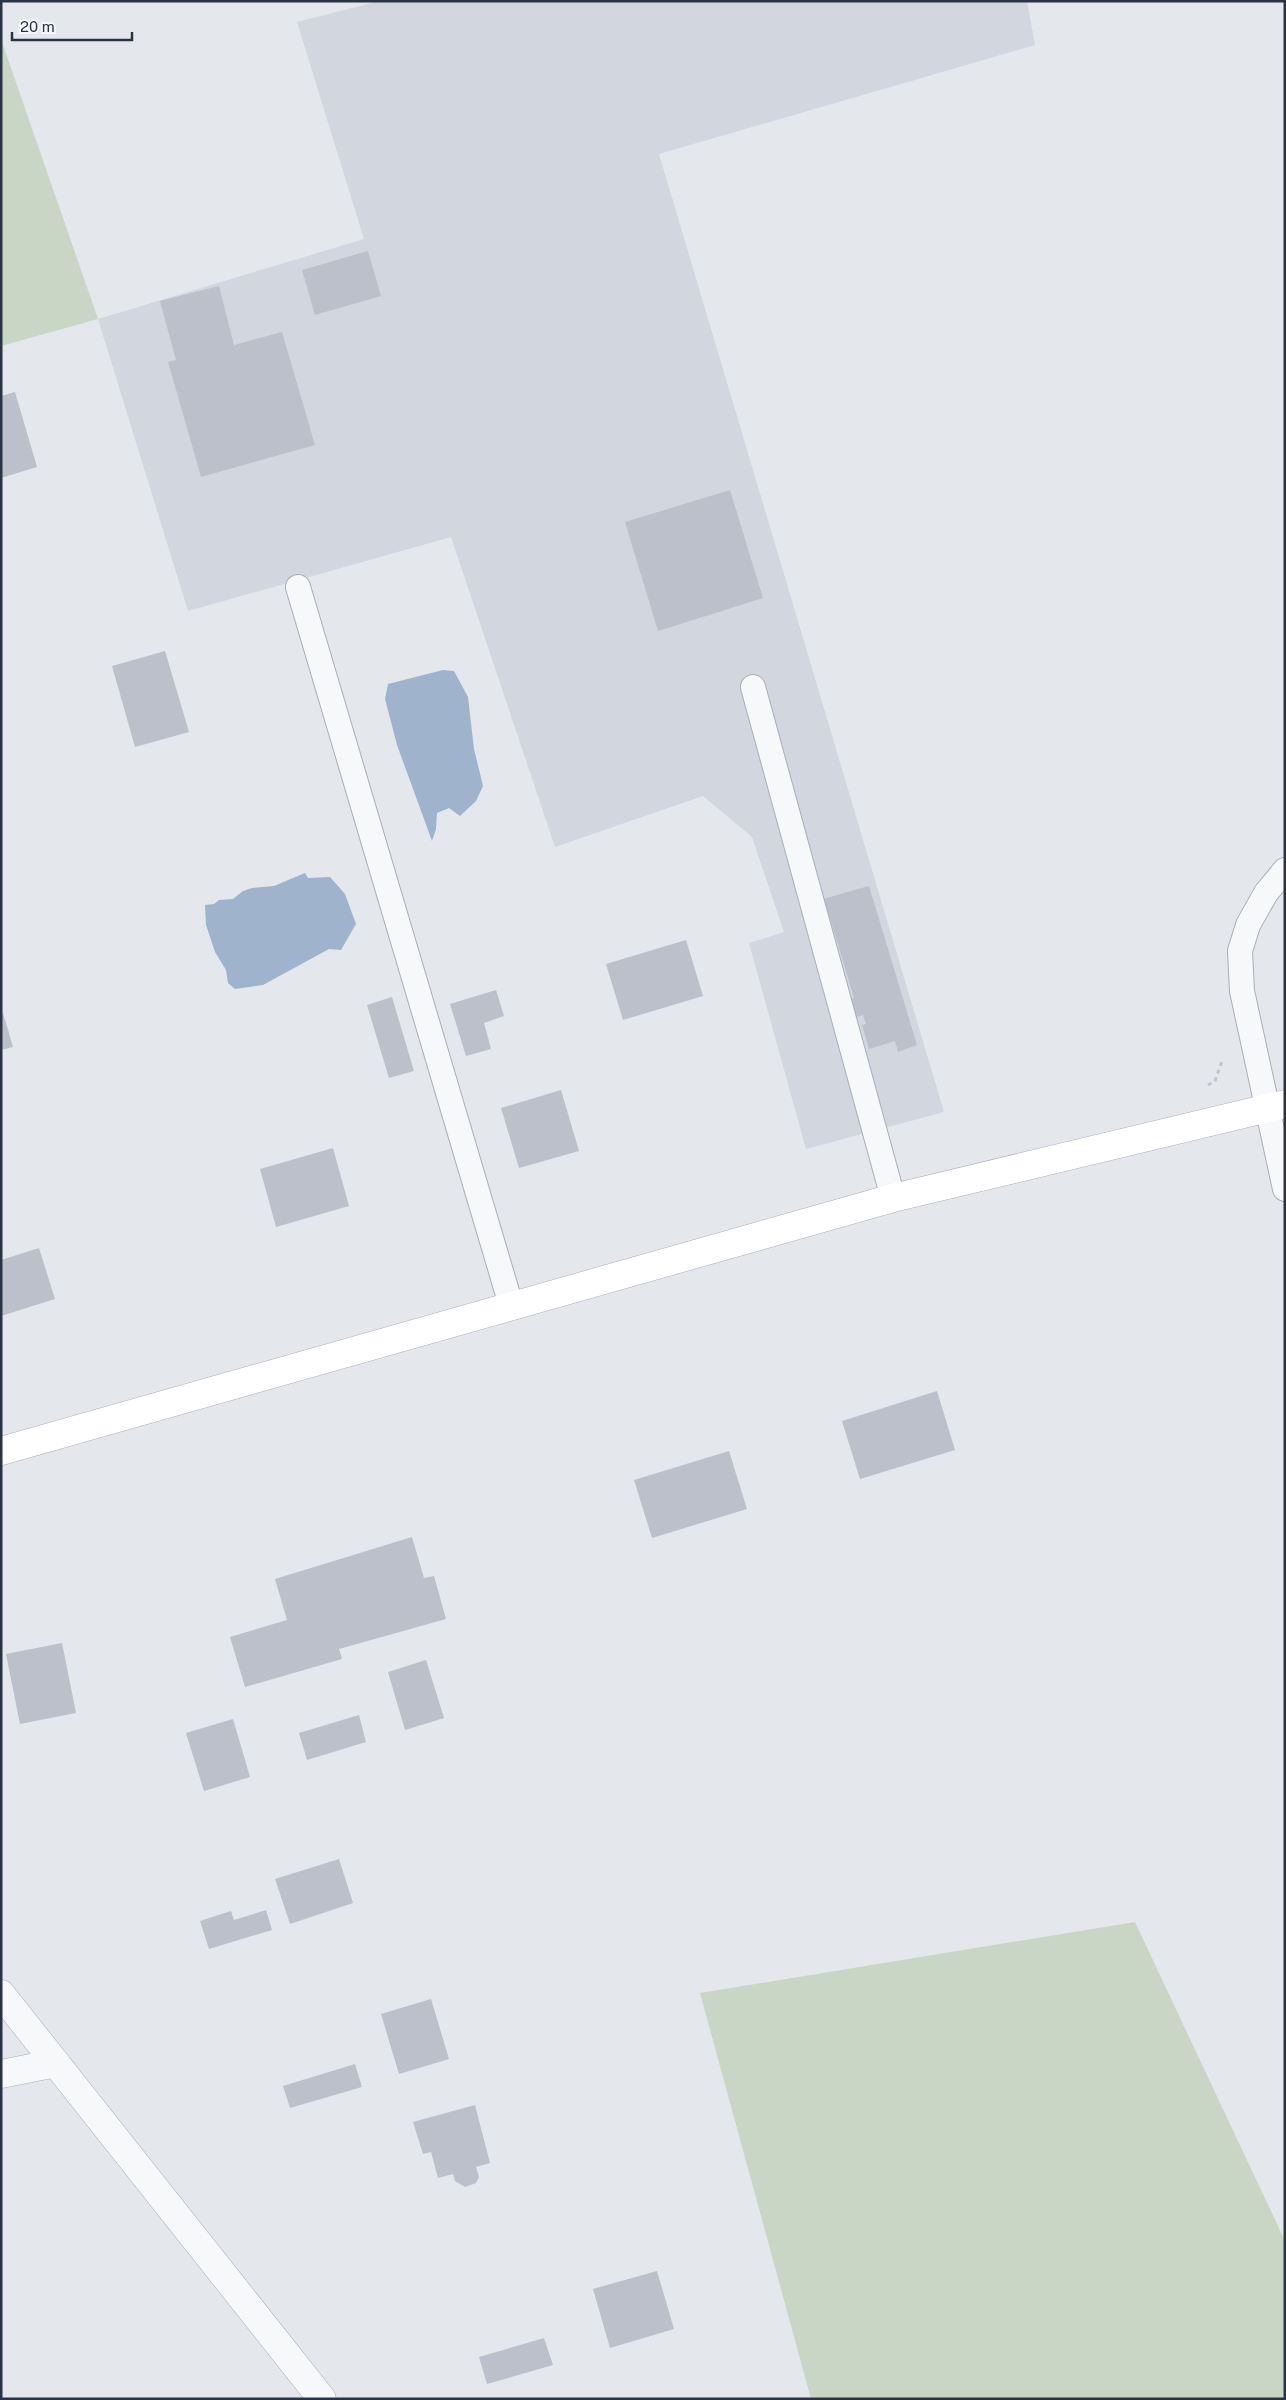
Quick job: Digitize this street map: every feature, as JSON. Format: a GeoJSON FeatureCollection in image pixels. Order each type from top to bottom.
{"type":"FeatureCollection","features":[{"type":"Feature","properties":{"kind":"street"},"geometry":{"type":"LineString","coordinates":[[1,1451],[893,1198],[1276,1106]]}},
{"type":"Feature","properties":{"kind":"street"},"geometry":{"type":"LineString","coordinates":[[1,1994],[322,2399]]}},
{"type":"Feature","properties":{"kind":"street"},"geometry":{"type":"LineString","coordinates":[[1,2074],[56,2063]]}},
{"type":"Feature","properties":{"kind":"lane"},"geometry":{"type":"LineString","coordinates":[[298,587],[511,1305]]}},
{"type":"Feature","properties":{"kind":"lane"},"geometry":{"type":"LineString","coordinates":[[753,686],[893,1198]]}},
{"type":"Feature","properties":{"kind":"lane"},"geometry":{"type":"LineString","coordinates":[[1285,870],[1266,893],[1248,924],[1240,951],[1242,991],[1254,1046],[1276,1106],[1285,1190]]}},
{"type":"Feature","properties":{"kind":"path"},"geometry":{"type":"LineString","coordinates":[[1203,1087],[1215,1081],[1225,1050],[1254,1046]]}},
{"type":"Feature","properties":{"kind":"shaded area"},"geometry":{"type":"Polygon","coordinates":[[[380,1],[1027,1],[1035,45],[659,154],[944,1112],[806,1149],[749,943],[784,932],[752,837],[703,796],[555,847],[451,537],[188,611],[98,319],[364,239],[297,22],[380,1]]]}},
{"type":"Feature","properties":{"kind":"green space"},"geometry":{"type":"Polygon","coordinates":[[[1,39],[98,319],[1,346],[1,39]]]}},
{"type":"Feature","properties":{"kind":"green space"},"geometry":{"type":"Polygon","coordinates":[[[1135,1922],[1285,2241],[1285,2399],[811,2399],[700,1993],[1135,1922]]]}},
{"type":"Feature","properties":{"kind":"water"},"geometry":{"type":"Polygon","coordinates":[[[443,670],[454,671],[468,697],[474,749],[483,786],[476,801],[460,816],[449,808],[437,813],[436,829],[432,841],[397,745],[385,699],[388,684],[443,670]]]}},
{"type":"Feature","properties":{"kind":"water"},"geometry":{"type":"Polygon","coordinates":[[[305,873],[308,878],[330,877],[345,894],[356,924],[341,950],[329,949],[263,985],[235,989],[228,983],[226,970],[215,952],[206,925],[205,905],[214,904],[219,900],[233,899],[243,891],[252,888],[274,886],[305,873]]]}},
{"type":"Feature","properties":{"kind":"building"},"geometry":{"type":"Polygon","coordinates":[[[368,251],[381,296],[315,315],[302,270],[368,251]]]}},
{"type":"Feature","properties":{"kind":"building"},"geometry":{"type":"Polygon","coordinates":[[[219,286],[234,345],[282,332],[315,445],[201,477],[168,362],[176,360],[160,301],[219,286]]]}},
{"type":"Feature","properties":{"kind":"building"},"geometry":{"type":"Polygon","coordinates":[[[15,392],[37,467],[1,478],[1,396],[15,392]]]}},
{"type":"Feature","properties":{"kind":"building"},"geometry":{"type":"Polygon","coordinates":[[[730,490],[763,598],[658,631],[625,522],[730,490]]]}},
{"type":"Feature","properties":{"kind":"building"},"geometry":{"type":"Polygon","coordinates":[[[165,651],[189,732],[135,747],[112,666],[165,651]]]}},
{"type":"Feature","properties":{"kind":"building"},"geometry":{"type":"Polygon","coordinates":[[[869,886],[917,1045],[898,1052],[895,1041],[869,1049],[862,1025],[866,1024],[863,1015],[851,1019],[845,1000],[854,998],[830,918],[821,921],[816,901],[869,886]]]}},
{"type":"Feature","properties":{"kind":"building"},"geometry":{"type":"Polygon","coordinates":[[[686,940],[703,996],[623,1020],[606,964],[686,940]]]}},
{"type":"Feature","properties":{"kind":"building"},"geometry":{"type":"Polygon","coordinates":[[[496,990],[504,1016],[484,1023],[491,1049],[466,1056],[450,1004],[496,990]]]}},
{"type":"Feature","properties":{"kind":"building"},"geometry":{"type":"Polygon","coordinates":[[[392,997],[414,1071],[389,1078],[367,1005],[392,997]]]}},
{"type":"Feature","properties":{"kind":"building"},"geometry":{"type":"Polygon","coordinates":[[[1,1013],[3,1013],[13,1047],[1,1050],[1,1013]]]}},
{"type":"Feature","properties":{"kind":"building"},"geometry":{"type":"Polygon","coordinates":[[[561,1090],[579,1151],[519,1168],[501,1108],[561,1090]]]}},
{"type":"Feature","properties":{"kind":"building"},"geometry":{"type":"Polygon","coordinates":[[[333,1148],[349,1206],[276,1227],[260,1169],[333,1148]]]}},
{"type":"Feature","properties":{"kind":"building"},"geometry":{"type":"Polygon","coordinates":[[[39,1248],[55,1299],[1,1316],[1,1260],[39,1248]]]}},
{"type":"Feature","properties":{"kind":"building"},"geometry":{"type":"Polygon","coordinates":[[[937,1391],[955,1450],[860,1479],[842,1421],[937,1391]]]}},
{"type":"Feature","properties":{"kind":"building"},"geometry":{"type":"Polygon","coordinates":[[[729,1451],[747,1509],[652,1538],[634,1480],[729,1451]]]}},
{"type":"Feature","properties":{"kind":"building"},"geometry":{"type":"Polygon","coordinates":[[[412,1537],[424,1578],[434,1576],[446,1619],[339,1649],[342,1659],[245,1687],[230,1637],[287,1620],[275,1579],[412,1537]]]}},
{"type":"Feature","properties":{"kind":"building"},"geometry":{"type":"Polygon","coordinates":[[[62,1643],[76,1713],[20,1724],[6,1654],[62,1643]]]}},
{"type":"Feature","properties":{"kind":"building"},"geometry":{"type":"Polygon","coordinates":[[[426,1660],[444,1718],[405,1730],[388,1672],[426,1660]]]}},
{"type":"Feature","properties":{"kind":"building"},"geometry":{"type":"Polygon","coordinates":[[[359,1715],[366,1742],[307,1760],[299,1733],[359,1715]]]}},
{"type":"Feature","properties":{"kind":"building"},"geometry":{"type":"Polygon","coordinates":[[[233,1719],[250,1777],[204,1791],[186,1733],[233,1719]]]}},
{"type":"Feature","properties":{"kind":"building"},"geometry":{"type":"Polygon","coordinates":[[[339,1859],[353,1903],[290,1924],[275,1879],[339,1859]]]}},
{"type":"Feature","properties":{"kind":"building"},"geometry":{"type":"Polygon","coordinates":[[[266,1910],[272,1930],[209,1949],[200,1921],[231,1911],[234,1920],[266,1910]]]}},
{"type":"Feature","properties":{"kind":"building"},"geometry":{"type":"Polygon","coordinates":[[[431,1999],[449,2059],[399,2074],[381,2014],[431,1999]]]}},
{"type":"Feature","properties":{"kind":"building"},"geometry":{"type":"Polygon","coordinates":[[[355,2064],[362,2087],[290,2108],[283,2086],[355,2064]]]}},
{"type":"Feature","properties":{"kind":"building"},"geometry":{"type":"Polygon","coordinates":[[[475,2105],[490,2163],[476,2167],[479,2177],[476,2183],[465,2187],[455,2181],[453,2174],[438,2178],[431,2152],[423,2154],[413,2122],[475,2105]]]}},
{"type":"Feature","properties":{"kind":"building"},"geometry":{"type":"Polygon","coordinates":[[[657,2271],[674,2329],[610,2348],[593,2289],[657,2271]]]}},
{"type":"Feature","properties":{"kind":"building"},"geometry":{"type":"Polygon","coordinates":[[[544,2338],[553,2365],[487,2384],[479,2357],[544,2338]]]}}]}
